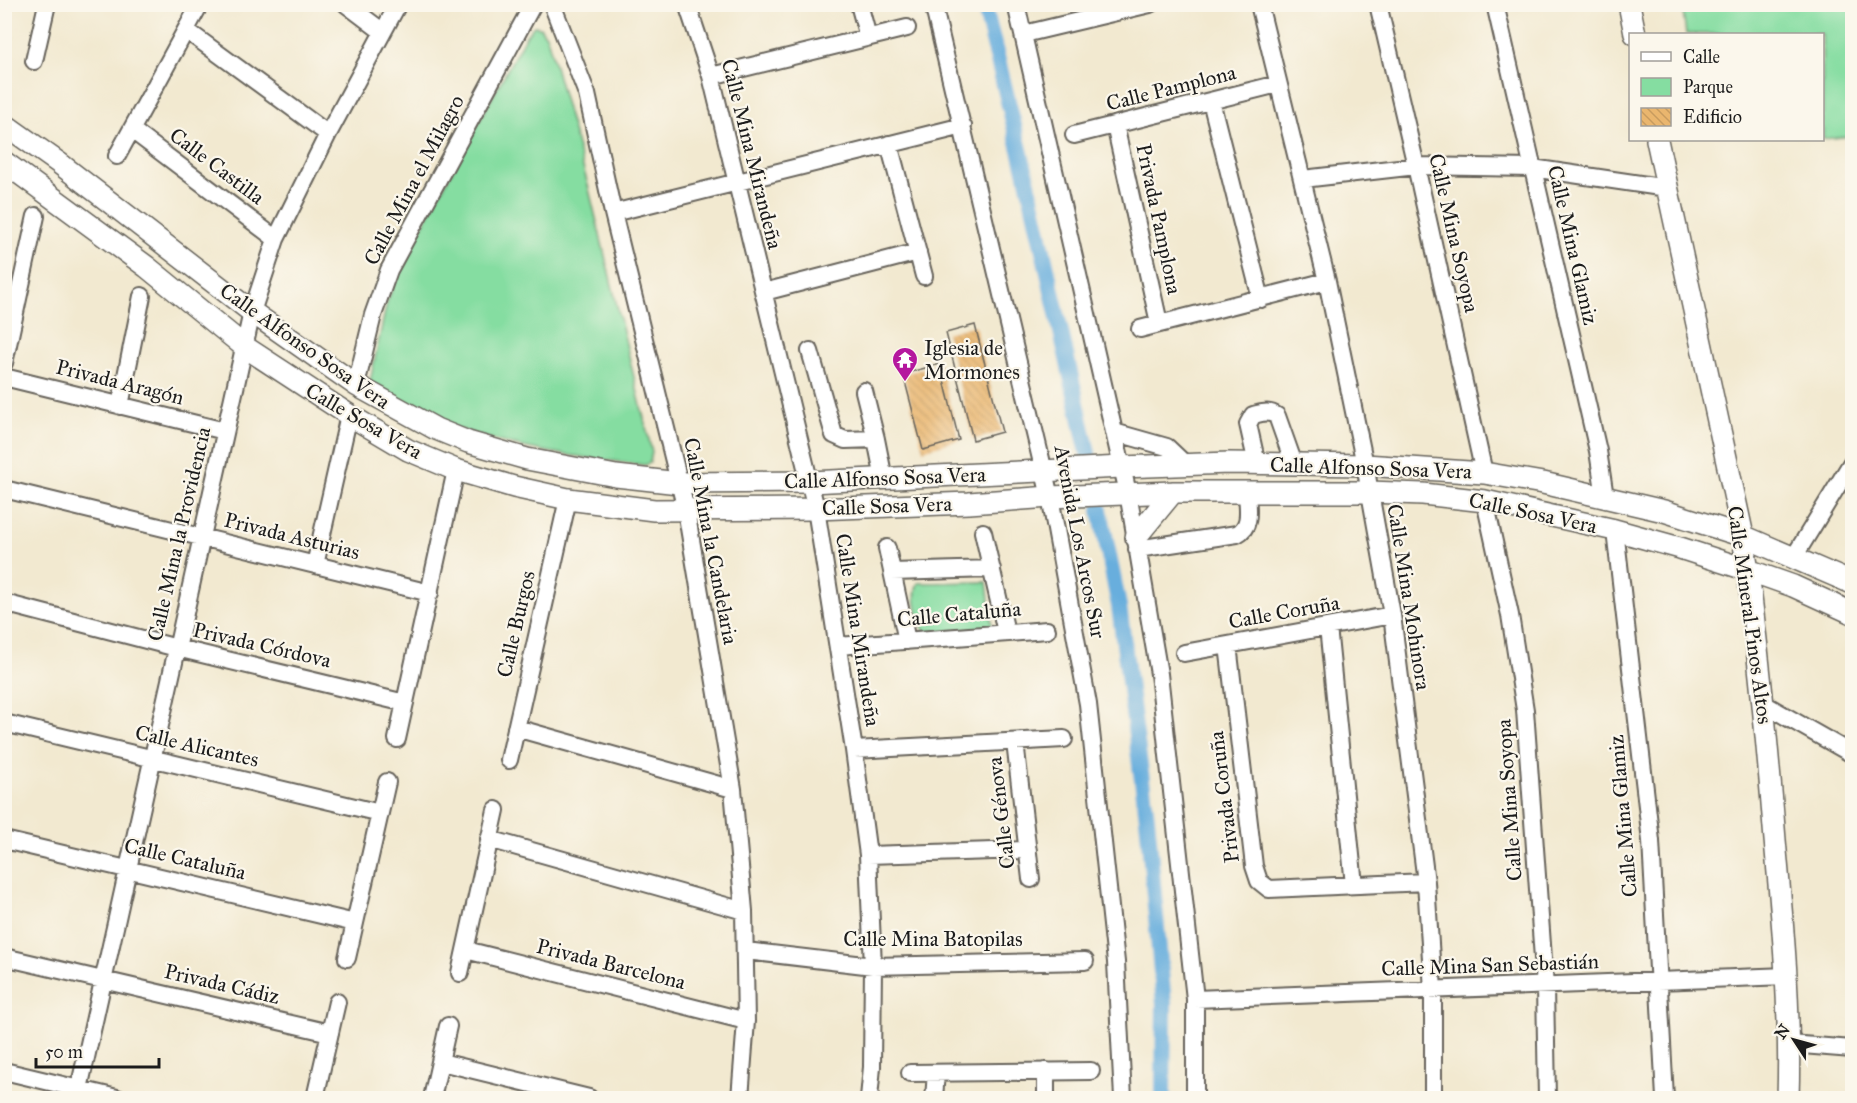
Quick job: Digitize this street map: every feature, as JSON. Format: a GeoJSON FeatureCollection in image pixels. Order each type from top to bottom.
{"type":"FeatureCollection","features":[{"type":"Feature","properties":{"kind":"main road"},"geometry":{"type":"LineString","coordinates":[[1629,4],[1635,33]]}},
{"type":"Feature","properties":{"kind":"main road","name":"Calle Alfonso Sosa Vera"},"geometry":{"type":"LineString","coordinates":[[4,124],[59,163],[252,312],[356,385],[426,424],[468,442],[527,459],[605,474],[679,483],[810,482],[1122,467],[1257,464],[1365,465],[1484,472],[1605,496],[1664,511],[1743,536],[1852,584]]}},
{"type":"Feature","properties":{"kind":"main road","name":"Calle Mineral Pinos Altos"},"geometry":{"type":"LineString","coordinates":[[1657,141],[1743,536],[1748,570],[1764,704],[1787,976],[1790,1044],[1788,1098]]}},
{"type":"Feature","properties":{"kind":"main road","name":"Calle Sosa Vera"},"geometry":{"type":"LineString","coordinates":[[9,169],[147,267],[245,347],[349,415],[408,450],[456,470],[514,487],[568,499],[654,510],[816,509],[1173,492],[1423,494],[1485,501],[1615,530],[1680,548],[1793,586],[1852,613]]}},
{"type":"Feature","properties":{"kind":"main road"},"geometry":{"type":"LineString","coordinates":[[1136,543],[1173,492]]}},
{"type":"Feature","properties":{"kind":"street"},"geometry":{"type":"LineString","coordinates":[[34,61],[47,4]]}},
{"type":"Feature","properties":{"kind":"street"},"geometry":{"type":"LineString","coordinates":[[117,156],[200,4]]}},
{"type":"Feature","properties":{"kind":"street"},"geometry":{"type":"LineString","coordinates":[[346,4],[383,32]]}},
{"type":"Feature","properties":{"kind":"street","name":"Calle Mina la Providencia"},"geometry":{"type":"LineString","coordinates":[[78,1094],[252,312],[276,239],[328,134],[398,4]]}},
{"type":"Feature","properties":{"kind":"street","name":"Calle Mina el Milagro"},"geometry":{"type":"LineString","coordinates":[[356,385],[373,315],[389,270],[533,4]]}},
{"type":"Feature","properties":{"kind":"street","name":"Calle Mina la Candelaria"},"geometry":{"type":"LineString","coordinates":[[552,4],[587,94],[613,213],[686,510],[733,789],[746,951],[746,1021],[740,1098]]}},
{"type":"Feature","properties":{"kind":"street","name":"Calle Mina Mirandeña"},"geometry":{"type":"LineString","coordinates":[[687,4],[711,76],[816,509],[868,855],[873,966],[872,1067],[869,1098]]}},
{"type":"Feature","properties":{"kind":"street"},"geometry":{"type":"LineString","coordinates":[[859,4],[868,38]]}},
{"type":"Feature","properties":{"kind":"street","name":"Avenida Los Arcos Sur"},"geometry":{"type":"LineString","coordinates":[[933,4],[1050,497],[1088,704],[1116,962],[1123,1098]]}},
{"type":"Feature","properties":{"kind":"street"},"geometry":{"type":"LineString","coordinates":[[1016,4],[1128,494],[1159,674],[1195,999],[1195,1098]]}},
{"type":"Feature","properties":{"kind":"street"},"geometry":{"type":"LineString","coordinates":[[1024,34],[1150,4]]}},
{"type":"Feature","properties":{"kind":"street","name":"Calle Mina Mohinora"},"geometry":{"type":"LineString","coordinates":[[1259,4],[1327,282],[1365,465],[1392,615],[1426,882],[1433,990],[1433,1098]]}},
{"type":"Feature","properties":{"kind":"street","name":"Calle Mina Soyopa"},"geometry":{"type":"LineString","coordinates":[[1378,4],[1484,472]]}},
{"type":"Feature","properties":{"kind":"street","name":"Calle Mina Glamiz"},"geometry":{"type":"LineString","coordinates":[[1494,4],[1598,451],[1605,496]]}},
{"type":"Feature","properties":{"kind":"street"},"geometry":{"type":"LineString","coordinates":[[711,76],[907,27]]}},
{"type":"Feature","properties":{"kind":"street"},"geometry":{"type":"LineString","coordinates":[[186,30],[328,134]]}},
{"type":"Feature","properties":{"kind":"street","name":"Calle Pamplona"},"geometry":{"type":"LineString","coordinates":[[1074,135],[1278,84]]}},
{"type":"Feature","properties":{"kind":"street"},"geometry":{"type":"LineString","coordinates":[[1211,101],[1261,299]]}},
{"type":"Feature","properties":{"kind":"street","name":"Privada Pamplona"},"geometry":{"type":"LineString","coordinates":[[1115,125],[1159,323]]}},
{"type":"Feature","properties":{"kind":"street"},"geometry":{"type":"LineString","coordinates":[[613,213],[963,126]]}},
{"type":"Feature","properties":{"kind":"street","name":"Calle Castilla"},"geometry":{"type":"LineString","coordinates":[[132,130],[276,239]]}},
{"type":"Feature","properties":{"kind":"street"},"geometry":{"type":"LineString","coordinates":[[889,144],[924,276]]}},
{"type":"Feature","properties":{"kind":"street"},"geometry":{"type":"LineString","coordinates":[[1303,179],[1416,166],[1532,168],[1667,188]]}},
{"type":"Feature","properties":{"kind":"street"},"geometry":{"type":"LineString","coordinates":[[4,363],[36,216]]}},
{"type":"Feature","properties":{"kind":"street"},"geometry":{"type":"LineString","coordinates":[[764,292],[918,252]]}},
{"type":"Feature","properties":{"kind":"street"},"geometry":{"type":"LineString","coordinates":[[1140,329],[1327,282]]}},
{"type":"Feature","properties":{"kind":"street"},"geometry":{"type":"LineString","coordinates":[[120,406],[142,296]]}},
{"type":"Feature","properties":{"kind":"street"},"geometry":{"type":"LineString","coordinates":[[810,351],[834,435],[845,440],[876,439]]}},
{"type":"Feature","properties":{"kind":"street","name":"Privada Aragón"},"geometry":{"type":"LineString","coordinates":[[4,377],[225,431]]}},
{"type":"Feature","properties":{"kind":"street"},"geometry":{"type":"LineString","coordinates":[[864,391],[884,479]]}},
{"type":"Feature","properties":{"kind":"street"},"geometry":{"type":"LineString","coordinates":[[1257,464],[1248,424],[1253,415],[1267,412],[1277,416],[1294,464]]}},
{"type":"Feature","properties":{"kind":"street"},"geometry":{"type":"LineString","coordinates":[[315,565],[349,415]]}},
{"type":"Feature","properties":{"kind":"street"},"geometry":{"type":"LineString","coordinates":[[1114,432],[1167,447],[1186,465]]}},
{"type":"Feature","properties":{"kind":"street"},"geometry":{"type":"LineString","coordinates":[[1794,557],[1852,462]]}},
{"type":"Feature","properties":{"kind":"street"},"geometry":{"type":"LineString","coordinates":[[397,739],[456,470]]}},
{"type":"Feature","properties":{"kind":"street","name":"Privada Asturias"},"geometry":{"type":"LineString","coordinates":[[4,489],[430,592]]}},
{"type":"Feature","properties":{"kind":"street"},"geometry":{"type":"LineString","coordinates":[[1136,543],[1237,534],[1246,528],[1248,522],[1247,491]]}},
{"type":"Feature","properties":{"kind":"street","name":"Calle Burgos"},"geometry":{"type":"LineString","coordinates":[[509,760],[568,499]]}},
{"type":"Feature","properties":{"kind":"street","name":"Calle Mina Soyopa"},"geometry":{"type":"LineString","coordinates":[[1485,501],[1510,615],[1525,711],[1545,986],[1548,1098]]}},
{"type":"Feature","properties":{"kind":"street","name":"Calle Mina Glamiz"},"geometry":{"type":"LineString","coordinates":[[1615,530],[1651,841],[1665,1098]]}},
{"type":"Feature","properties":{"kind":"street"},"geometry":{"type":"LineString","coordinates":[[983,532],[1006,632]]}},
{"type":"Feature","properties":{"kind":"street"},"geometry":{"type":"LineString","coordinates":[[887,548],[907,641]]}},
{"type":"Feature","properties":{"kind":"street"},"geometry":{"type":"LineString","coordinates":[[892,573],[992,569]]}},
{"type":"Feature","properties":{"kind":"street","name":"Privada Córdova"},"geometry":{"type":"LineString","coordinates":[[4,603],[177,648],[405,703]]}},
{"type":"Feature","properties":{"kind":"street","name":"Calle Coruña"},"geometry":{"type":"LineString","coordinates":[[1184,653],[1392,615]]}},
{"type":"Feature","properties":{"kind":"street"},"geometry":{"type":"LineString","coordinates":[[1328,627],[1354,885]]}},
{"type":"Feature","properties":{"kind":"street","name":"Calle Cataluña"},"geometry":{"type":"LineString","coordinates":[[838,646],[1047,630]]}},
{"type":"Feature","properties":{"kind":"street","name":"Privada Coruña"},"geometry":{"type":"LineString","coordinates":[[1228,645],[1254,866],[1259,881],[1269,889],[1426,882]]}},
{"type":"Feature","properties":{"kind":"street"},"geometry":{"type":"LineString","coordinates":[[1764,704],[1852,754]]}},
{"type":"Feature","properties":{"kind":"street","name":"Calle Alicantes"},"geometry":{"type":"LineString","coordinates":[[4,723],[380,813]]}},
{"type":"Feature","properties":{"kind":"street"},"geometry":{"type":"LineString","coordinates":[[516,728],[733,789]]}},
{"type":"Feature","properties":{"kind":"street","name":"Calle Génova"},"geometry":{"type":"LineString","coordinates":[[854,750],[1064,739]]}},
{"type":"Feature","properties":{"kind":"street","name":"Calle Génova"},"geometry":{"type":"LineString","coordinates":[[1015,742],[1031,879]]}},
{"type":"Feature","properties":{"kind":"street"},"geometry":{"type":"LineString","coordinates":[[346,958],[387,782]]}},
{"type":"Feature","properties":{"kind":"street"},"geometry":{"type":"LineString","coordinates":[[460,973],[496,810]]}},
{"type":"Feature","properties":{"kind":"street"},"geometry":{"type":"LineString","coordinates":[[489,839],[744,911]]}},
{"type":"Feature","properties":{"kind":"street","name":"Calle Cataluña"},"geometry":{"type":"LineString","coordinates":[[4,840],[355,923]]}},
{"type":"Feature","properties":{"kind":"street"},"geometry":{"type":"LineString","coordinates":[[868,855],[1028,850]]}},
{"type":"Feature","properties":{"kind":"street","name":"Privada Barcelona"},"geometry":{"type":"LineString","coordinates":[[466,950],[746,1021]]}},
{"type":"Feature","properties":{"kind":"street","name":"Calle Mina Batopilas"},"geometry":{"type":"LineString","coordinates":[[746,951],[873,966],[1085,961]]}},
{"type":"Feature","properties":{"kind":"street","name":"Privada Cádiz"},"geometry":{"type":"LineString","coordinates":[[4,957],[330,1033]]}},
{"type":"Feature","properties":{"kind":"street","name":"Calle Mina San Sebastián"},"geometry":{"type":"LineString","coordinates":[[1195,999],[1787,976]]}},
{"type":"Feature","properties":{"kind":"street"},"geometry":{"type":"LineString","coordinates":[[315,1098],[337,1002]]}},
{"type":"Feature","properties":{"kind":"street"},"geometry":{"type":"LineString","coordinates":[[432,1098],[448,1026]]}},
{"type":"Feature","properties":{"kind":"street"},"geometry":{"type":"LineString","coordinates":[[1790,1044],[1852,1049]]}},
{"type":"Feature","properties":{"kind":"street"},"geometry":{"type":"LineString","coordinates":[[441,1062],[590,1098]]}},
{"type":"Feature","properties":{"kind":"street"},"geometry":{"type":"LineString","coordinates":[[4,1071],[78,1094],[117,1098]]}},
{"type":"Feature","properties":{"kind":"street"},"geometry":{"type":"LineString","coordinates":[[1046,1071],[1046,1098]]}},
{"type":"Feature","properties":{"kind":"street"},"geometry":{"type":"LineString","coordinates":[[910,1073],[1091,1071]]}},
{"type":"Feature","properties":{"kind":"street"},"geometry":{"type":"LineString","coordinates":[[934,1098],[936,1073]]}},
{"type":"Feature","properties":{"kind":"green space"},"geometry":{"type":"Polygon","coordinates":[[[1852,5],[1852,136],[1824,139],[1824,33],[1686,33],[1682,6],[1852,5]]]}},
{"type":"Feature","properties":{"kind":"green space"},"geometry":{"type":"Polygon","coordinates":[[[534,26],[540,27],[547,37],[588,185],[652,452],[650,463],[644,465],[544,451],[495,440],[437,420],[369,386],[387,302],[404,260],[525,37],[534,26]]]}},
{"type":"Feature","properties":{"kind":"green space"},"geometry":{"type":"Polygon","coordinates":[[[987,582],[992,627],[926,635],[916,602],[918,583],[987,582]]]}},
{"type":"Feature","properties":{"kind":"building"},"geometry":{"type":"Polygon","coordinates":[[[975,325],[1002,432],[973,440],[946,333],[975,325]]]}},
{"type":"Feature","properties":{"kind":"building"},"geometry":{"type":"Polygon","coordinates":[[[940,364],[959,440],[923,450],[903,374],[940,364]]]}},
{"type":"Feature","properties":{"kind":"waterway"},"geometry":{"type":"LineString","coordinates":[[984,4],[1026,174],[1088,453]]}},
{"type":"Feature","properties":{"kind":"waterway"},"geometry":{"type":"LineString","coordinates":[[1100,510],[1119,606],[1147,818],[1164,1004],[1163,1098]]}},
{"type":"Feature","properties":{"kind":"place","name":"Iglesia de Mormones"},"geometry":{"type":"Point","coordinates":[905,383]}}]}
